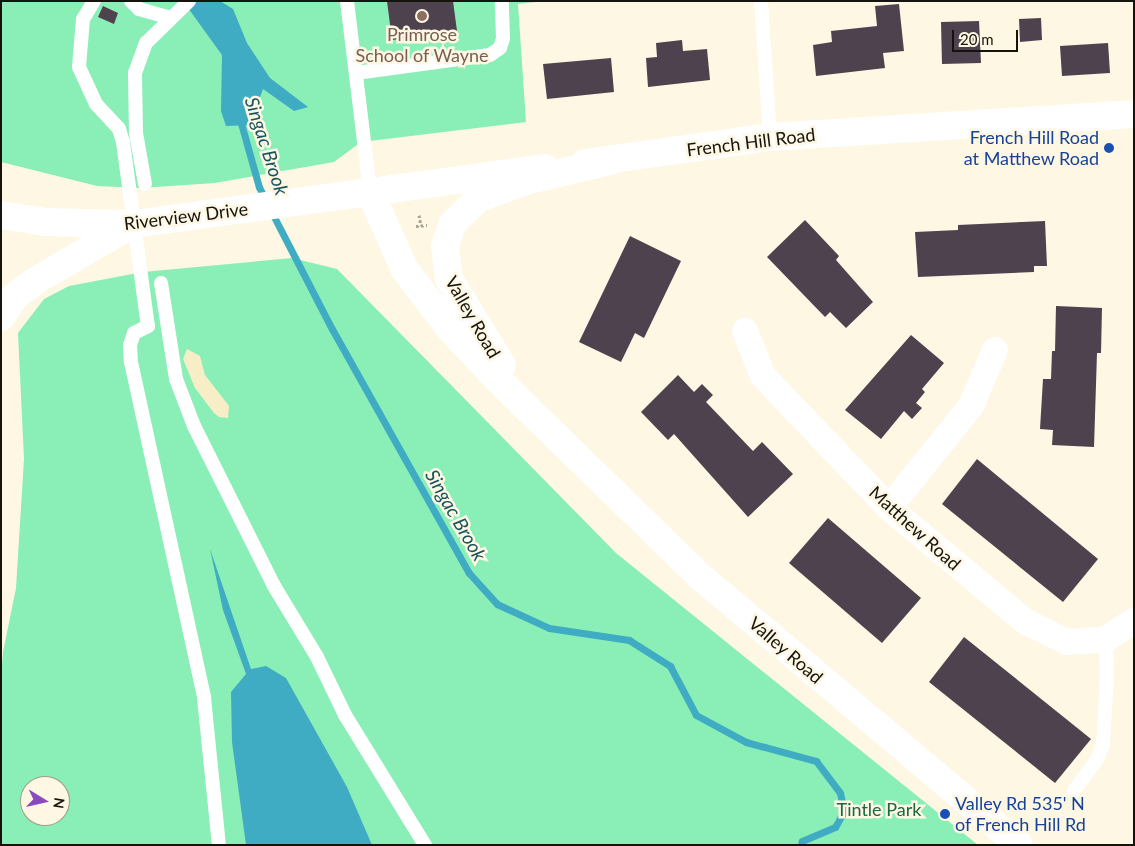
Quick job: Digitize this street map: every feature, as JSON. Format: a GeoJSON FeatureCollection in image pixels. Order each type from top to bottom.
{"type":"FeatureCollection","features":[{"type":"Feature","properties":{"kind":"main road","name":"French Hill Road"},"geometry":{"type":"LineString","coordinates":[[370,192],[610,160],[770,136],[1134,114]]}},
{"type":"Feature","properties":{"kind":"main road","name":"Valley Road"},"geometry":{"type":"LineString","coordinates":[[563,443],[523,396],[458,296],[445,266],[445,246],[456,218],[479,198],[551,174],[610,160]]}},
{"type":"Feature","properties":{"kind":"main road","name":"Riverview Drive"},"geometry":{"type":"LineString","coordinates":[[1,215],[45,222],[138,223],[370,192]]}},
{"type":"Feature","properties":{"kind":"main road","name":"Valley Road"},"geometry":{"type":"LineString","coordinates":[[370,192],[391,244],[422,294],[495,377],[702,578],[1019,845]]}},
{"type":"Feature","properties":{"kind":"main road"},"geometry":{"type":"LineString","coordinates":[[1,317],[14,296],[35,281],[138,223]]}},
{"type":"Feature","properties":{"kind":"street","name":"Matthew Road"},"geometry":{"type":"LineString","coordinates":[[745,331],[764,376],[889,508],[1026,622],[1067,642],[1106,639],[1134,621]]}},
{"type":"Feature","properties":{"kind":"street"},"geometry":{"type":"LineString","coordinates":[[889,508],[971,406],[995,350]]}},
{"type":"Feature","properties":{"kind":"lane"},"geometry":{"type":"LineString","coordinates":[[94,1],[83,19],[79,67],[96,104],[119,130],[138,223],[148,326]]}},
{"type":"Feature","properties":{"kind":"lane"},"geometry":{"type":"LineString","coordinates":[[131,1],[139,9],[174,15]]}},
{"type":"Feature","properties":{"kind":"lane"},"geometry":{"type":"LineString","coordinates":[[145,184],[136,133],[134,99],[139,57],[146,43],[189,1]]}},
{"type":"Feature","properties":{"kind":"lane"},"geometry":{"type":"LineString","coordinates":[[347,1],[370,192]]}},
{"type":"Feature","properties":{"kind":"lane"},"geometry":{"type":"LineString","coordinates":[[356,73],[490,56],[500,48],[502,38],[502,1]]}},
{"type":"Feature","properties":{"kind":"lane"},"geometry":{"type":"LineString","coordinates":[[761,1],[770,136]]}},
{"type":"Feature","properties":{"kind":"lane"},"geometry":{"type":"LineString","coordinates":[[119,130],[136,133]]}},
{"type":"Feature","properties":{"kind":"lane"},"geometry":{"type":"LineString","coordinates":[[161,284],[165,325],[176,379],[194,426],[274,586],[316,657],[345,715],[426,845]]}},
{"type":"Feature","properties":{"kind":"lane"},"geometry":{"type":"LineString","coordinates":[[165,325],[148,326],[134,334],[130,345],[131,362],[204,698],[219,845]]}},
{"type":"Feature","properties":{"kind":"lane"},"geometry":{"type":"LineString","coordinates":[[1074,791],[1097,759],[1103,745],[1107,676],[1106,639]]}},
{"type":"Feature","properties":{"kind":"path"},"geometry":{"type":"LineString","coordinates":[[419,215],[421,226]]}},
{"type":"Feature","properties":{"kind":"green space"},"geometry":{"type":"Polygon","coordinates":[[[1,1],[546,1],[518,4],[526,122],[361,142],[334,162],[215,183],[140,188],[97,186],[1,162],[1,1]]]}},
{"type":"Feature","properties":{"kind":"green space","name":"Tintle Park"},"geometry":{"type":"Polygon","coordinates":[[[292,258],[337,269],[616,553],[978,845],[1,845],[1,680],[3,652],[16,588],[24,459],[18,333],[44,299],[69,286],[143,272],[292,258]]]}},
{"type":"Feature","properties":{"kind":"sand"},"geometry":{"type":"Polygon","coordinates":[[[187,349],[200,356],[205,375],[229,406],[228,418],[219,417],[214,413],[195,388],[183,359],[187,349]]]}},
{"type":"Feature","properties":{"kind":"water"},"geometry":{"type":"Polygon","coordinates":[[[183,1],[220,1],[233,9],[247,43],[270,78],[308,107],[294,111],[263,89],[250,125],[226,126],[221,111],[222,55],[183,1]]]}},
{"type":"Feature","properties":{"kind":"water"},"geometry":{"type":"Polygon","coordinates":[[[210,549],[251,669],[266,666],[286,678],[347,787],[372,845],[246,845],[232,742],[231,692],[246,674],[223,610],[210,549]]]}},
{"type":"Feature","properties":{"kind":"building","name":"Primrose School of Wayne"},"geometry":{"type":"Polygon","coordinates":[[[387,1],[453,1],[457,31],[392,40],[387,1]]]}},
{"type":"Feature","properties":{"kind":"building"},"geometry":{"type":"Polygon","coordinates":[[[899,4],[904,51],[883,53],[885,68],[816,76],[813,45],[832,42],[831,31],[877,26],[875,6],[899,4]]]}},
{"type":"Feature","properties":{"kind":"building"},"geometry":{"type":"Polygon","coordinates":[[[103,6],[118,13],[114,24],[98,17],[103,6]]]}},
{"type":"Feature","properties":{"kind":"building"},"geometry":{"type":"Polygon","coordinates":[[[1041,18],[1042,40],[1020,42],[1019,19],[1041,18]]]}},
{"type":"Feature","properties":{"kind":"building"},"geometry":{"type":"Polygon","coordinates":[[[979,21],[981,63],[942,64],[941,22],[979,21]]]}},
{"type":"Feature","properties":{"kind":"building"},"geometry":{"type":"Polygon","coordinates":[[[682,40],[683,51],[707,49],[710,80],[648,87],[646,58],[657,57],[656,43],[682,40]]]}},
{"type":"Feature","properties":{"kind":"building"},"geometry":{"type":"Polygon","coordinates":[[[1108,43],[1110,73],[1062,76],[1060,46],[1108,43]]]}},
{"type":"Feature","properties":{"kind":"building"},"geometry":{"type":"Polygon","coordinates":[[[611,58],[614,92],[547,99],[543,64],[611,58]]]}},
{"type":"Feature","properties":{"kind":"building"},"geometry":{"type":"Polygon","coordinates":[[[805,220],[839,256],[836,260],[873,302],[846,328],[830,312],[825,317],[767,257],[805,220]]]}},
{"type":"Feature","properties":{"kind":"building"},"geometry":{"type":"Polygon","coordinates":[[[1045,221],[1047,266],[1034,266],[1034,272],[918,277],[915,232],[958,230],[958,225],[1045,221]]]}},
{"type":"Feature","properties":{"kind":"building"},"geometry":{"type":"Polygon","coordinates":[[[630,236],[681,261],[644,338],[635,333],[621,362],[579,342],[630,236]]]}},
{"type":"Feature","properties":{"kind":"building"},"geometry":{"type":"Polygon","coordinates":[[[1056,306],[1102,308],[1101,353],[1097,353],[1094,447],[1052,445],[1053,430],[1040,429],[1043,379],[1051,379],[1052,351],[1055,351],[1056,306]]]}},
{"type":"Feature","properties":{"kind":"building"},"geometry":{"type":"Polygon","coordinates":[[[911,335],[944,363],[922,389],[925,392],[916,403],[922,408],[912,419],[904,411],[881,439],[845,410],[911,335]]]}},
{"type":"Feature","properties":{"kind":"building"},"geometry":{"type":"Polygon","coordinates":[[[678,375],[694,392],[702,384],[713,395],[706,402],[753,451],[762,442],[793,474],[748,517],[674,434],[668,440],[641,412],[678,375]]]}},
{"type":"Feature","properties":{"kind":"building"},"geometry":{"type":"Polygon","coordinates":[[[977,459],[1098,559],[1063,602],[942,504],[977,459]]]}},
{"type":"Feature","properties":{"kind":"building"},"geometry":{"type":"Polygon","coordinates":[[[828,518],[921,598],[882,643],[789,563],[828,518]]]}},
{"type":"Feature","properties":{"kind":"building"},"geometry":{"type":"Polygon","coordinates":[[[964,637],[1091,739],[1055,783],[929,682],[964,637]]]}},
{"type":"Feature","properties":{"kind":"waterway","name":"Singac Brook"},"geometry":{"type":"LineString","coordinates":[[239,116],[259,187],[266,201]]}},
{"type":"Feature","properties":{"kind":"waterway","name":"Singac Brook"},"geometry":{"type":"LineString","coordinates":[[271,211],[332,329],[469,573],[497,604],[549,628],[629,640],[670,666],[696,715],[746,742],[816,761],[840,793],[844,811],[835,827],[802,841],[801,845]]}},
{"type":"Feature","properties":{"kind":"place","name":"Primrose School of Wayne"},"geometry":{"type":"Point","coordinates":[422,16]}},
{"type":"Feature","properties":{"kind":"place","name":"French Hill Road at Matthew Road"},"geometry":{"type":"Point","coordinates":[1109,148]}},
{"type":"Feature","properties":{"kind":"place","name":"Valley Rd 535' N of French Hill Rd"},"geometry":{"type":"Point","coordinates":[945,814]}}]}
